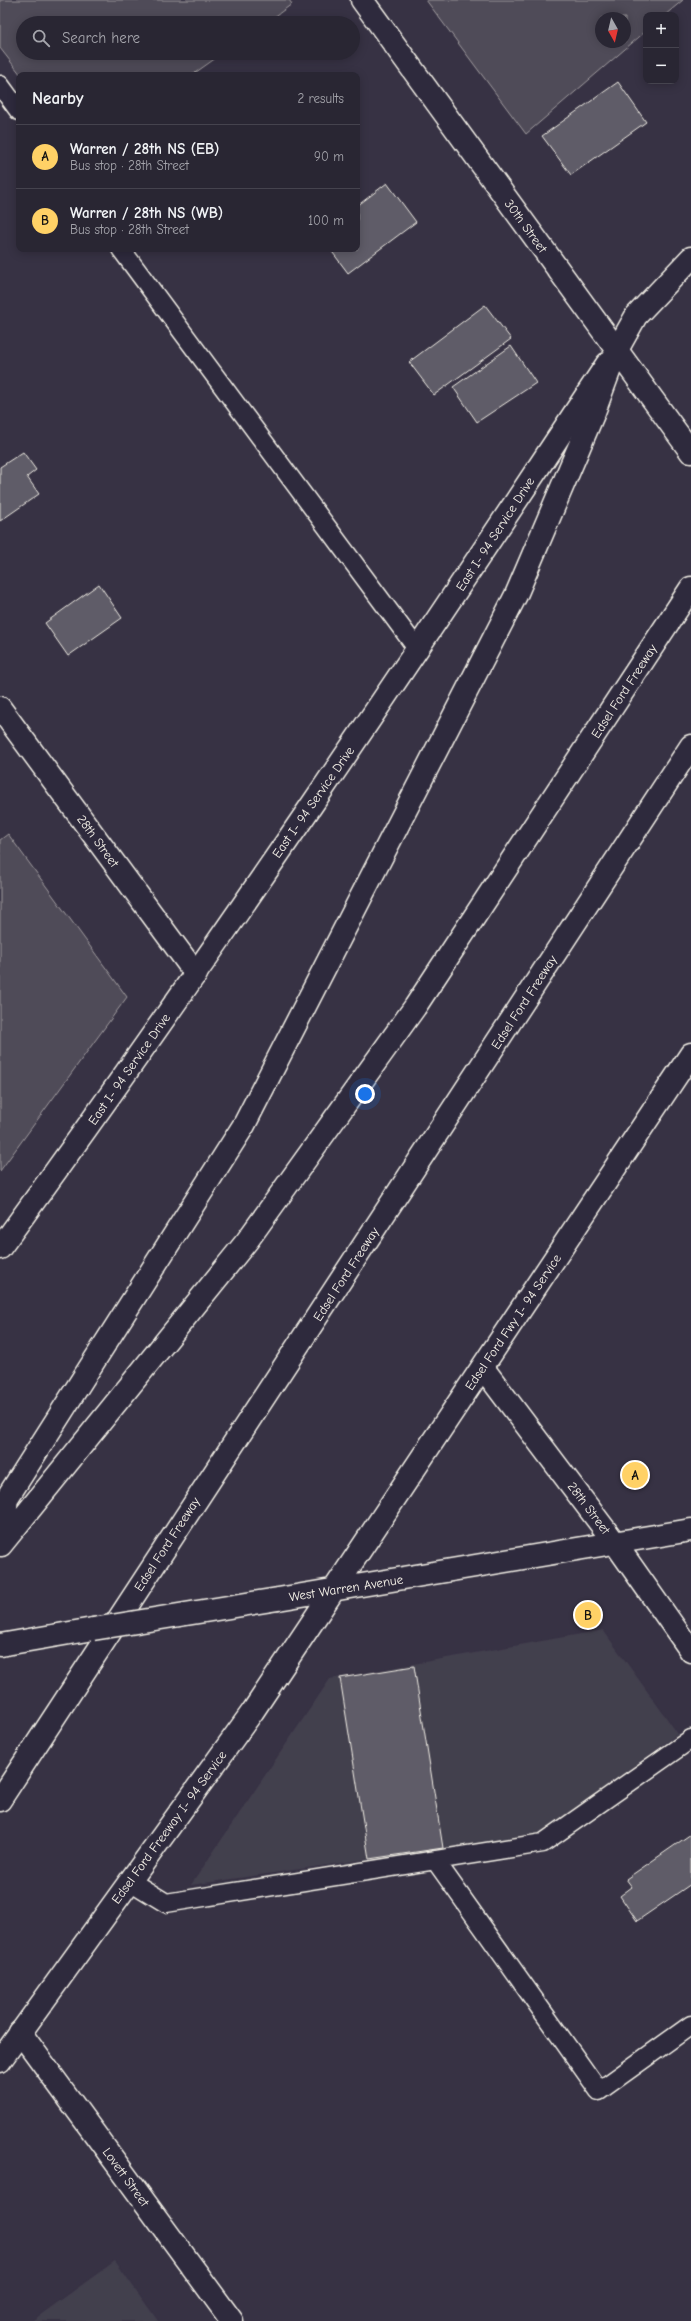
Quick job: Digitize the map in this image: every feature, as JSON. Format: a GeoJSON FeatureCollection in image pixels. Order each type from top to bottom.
{"type":"FeatureCollection","features":[{"type":"Feature","properties":{"kind":"main road","name":"30th Street"},"geometry":{"type":"LineString","coordinates":[[362,0],[691,452]]}},
{"type":"Feature","properties":{"kind":"main road"},"geometry":{"type":"LineString","coordinates":[[0,1545],[7,1498],[244,1126],[516,595],[594,412],[617,350],[636,316],[691,258]]}},
{"type":"Feature","properties":{"kind":"main road","name":"East I- 94 Service Drive"},"geometry":{"type":"LineString","coordinates":[[0,1248],[113,1094],[196,974],[418,650],[617,350]]}},
{"type":"Feature","properties":{"kind":"main road","name":"Edsel Ford Freeway"},"geometry":{"type":"LineString","coordinates":[[0,1545],[247,1241],[416,1007],[691,588]]}},
{"type":"Feature","properties":{"kind":"main road","name":"28th Street"},"geometry":{"type":"LineString","coordinates":[[0,708],[196,974]]}},
{"type":"Feature","properties":{"kind":"main road","name":"Edsel Ford Freeway"},"geometry":{"type":"LineString","coordinates":[[0,1800],[691,746]]}},
{"type":"Feature","properties":{"kind":"main road","name":"Edsel Ford Fwy I- 94 Service"},"geometry":{"type":"LineString","coordinates":[[334,1590],[691,1054]]}},
{"type":"Feature","properties":{"kind":"main road","name":"28th Street"},"geometry":{"type":"LineString","coordinates":[[483,1368],[615,1543],[691,1652]]}},
{"type":"Feature","properties":{"kind":"main road","name":"West Warren Avenue"},"geometry":{"type":"LineString","coordinates":[[0,1645],[691,1530]]}},
{"type":"Feature","properties":{"kind":"main road","name":"Edsel Ford Freeway I- 94 Service"},"geometry":{"type":"LineString","coordinates":[[0,2061],[253,1711],[334,1590]]}},
{"type":"Feature","properties":{"kind":"main road","name":"Lovett Street"},"geometry":{"type":"LineString","coordinates":[[20,2032],[232,2321]]}},
{"type":"Feature","properties":{"kind":"lane"},"geometry":{"type":"LineString","coordinates":[[0,85],[16,107]]}},
{"type":"Feature","properties":{"kind":"lane"},"geometry":{"type":"LineString","coordinates":[[123,252],[418,650]]}},
{"type":"Feature","properties":{"kind":"lane"},"geometry":{"type":"LineString","coordinates":[[130,1881],[166,1903],[543,1843],[691,1739]]}},
{"type":"Feature","properties":{"kind":"lane"},"geometry":{"type":"LineString","coordinates":[[435,1860],[599,2091],[691,2026]]}},
{"type":"Feature","properties":{"kind":"shaded area"},"geometry":{"type":"Polygon","coordinates":[[[0,0],[289,0],[292,4],[276,16],[16,16],[16,60],[213,60],[196,72],[19,72],[0,48],[0,0]]]}},
{"type":"Feature","properties":{"kind":"shaded area"},"geometry":{"type":"Polygon","coordinates":[[[426,0],[683,0],[669,12],[643,12],[643,34],[631,44],[631,12],[595,12],[595,48],[626,48],[526,134],[426,0]]]}},
{"type":"Feature","properties":{"kind":"shaded area"},"geometry":{"type":"Polygon","coordinates":[[[8,834],[127,997],[0,1171],[0,840],[8,834]]]}},
{"type":"Feature","properties":{"kind":"shaded area"},"geometry":{"type":"Polygon","coordinates":[[[603,1630],[678,1734],[540,1834],[191,1885],[330,1679],[603,1630]]]}},
{"type":"Feature","properties":{"kind":"shaded area"},"geometry":{"type":"Polygon","coordinates":[[[115,2261],[158,2321],[32,2321],[115,2261]]]}},
{"type":"Feature","properties":{"kind":"building"},"geometry":{"type":"Polygon","coordinates":[[[618,82],[646,122],[571,175],[542,136],[618,82]]]}},
{"type":"Feature","properties":{"kind":"building"},"geometry":{"type":"Polygon","coordinates":[[[387,183],[416,222],[348,273],[332,252],[360,252],[360,204],[387,183]]]}},
{"type":"Feature","properties":{"kind":"building"},"geometry":{"type":"Polygon","coordinates":[[[485,305],[511,339],[434,395],[409,362],[485,305]]]}},
{"type":"Feature","properties":{"kind":"building"},"geometry":{"type":"Polygon","coordinates":[[[511,346],[536,383],[477,422],[453,387],[511,346]]]}},
{"type":"Feature","properties":{"kind":"building"},"geometry":{"type":"Polygon","coordinates":[[[23,452],[36,470],[27,477],[39,494],[0,521],[0,467],[23,452]]]}},
{"type":"Feature","properties":{"kind":"building"},"geometry":{"type":"Polygon","coordinates":[[[99,584],[122,618],[68,656],[45,623],[99,584]]]}},
{"type":"Feature","properties":{"kind":"building"},"geometry":{"type":"Polygon","coordinates":[[[414,1666],[443,1848],[369,1859],[340,1678],[414,1666]]]}},
{"type":"Feature","properties":{"kind":"building"},"geometry":{"type":"Polygon","coordinates":[[[691,1834],[691,1884],[637,1921],[620,1896],[632,1887],[626,1879],[691,1834]]]}},
{"type":"Feature","properties":{"kind":"place","name":"Warren / 28th NS (EB)"},"geometry":{"type":"Point","coordinates":[635,1475]}},
{"type":"Feature","properties":{"kind":"place","name":"Warren / 28th NS (WB)"},"geometry":{"type":"Point","coordinates":[588,1615]}}]}
